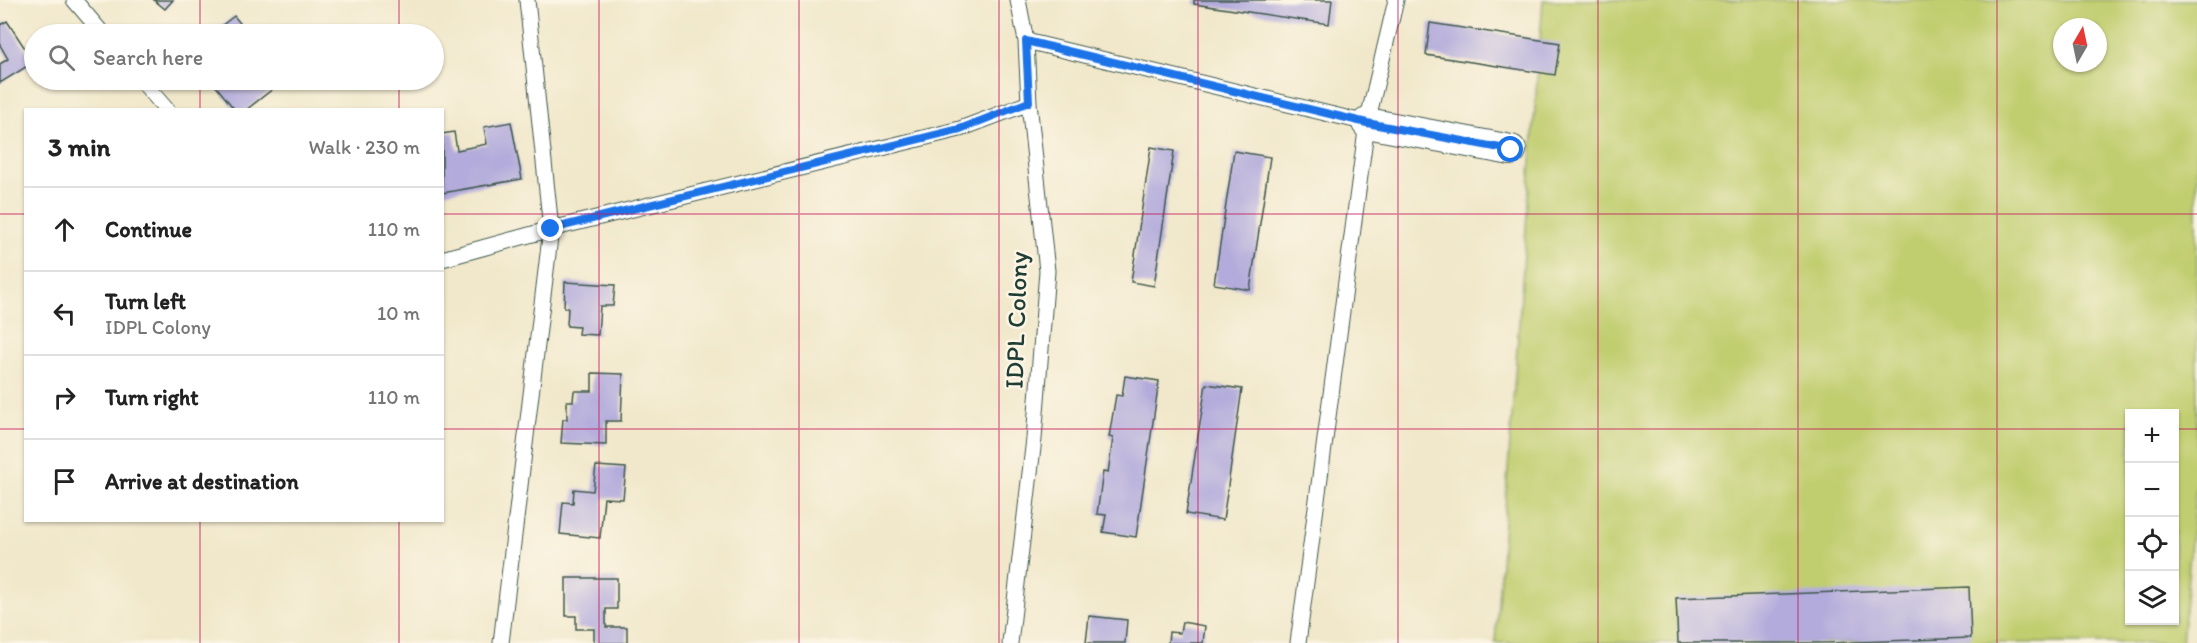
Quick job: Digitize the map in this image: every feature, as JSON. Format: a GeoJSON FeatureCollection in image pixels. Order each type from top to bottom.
{"type":"FeatureCollection","features":[{"type":"Feature","properties":{"kind":"street"},"geometry":{"type":"LineString","coordinates":[[1367,123],[1511,150]]}},
{"type":"Feature","properties":{"kind":"lane"},"geometry":{"type":"LineString","coordinates":[[74,0],[94,24]]}},
{"type":"Feature","properties":{"kind":"lane"},"geometry":{"type":"LineString","coordinates":[[501,643],[551,229],[527,0]]}},
{"type":"Feature","properties":{"kind":"lane","name":"IDPL Colony"},"geometry":{"type":"LineString","coordinates":[[1010,643],[1034,439],[1047,271],[1029,102],[1026,41],[1018,0]]}},
{"type":"Feature","properties":{"kind":"lane"},"geometry":{"type":"LineString","coordinates":[[1298,643],[1367,123],[1396,0]]}},
{"type":"Feature","properties":{"kind":"lane"},"geometry":{"type":"LineString","coordinates":[[1026,41],[1367,123]]}},
{"type":"Feature","properties":{"kind":"lane"},"geometry":{"type":"LineString","coordinates":[[150,90],[165,108]]}},
{"type":"Feature","properties":{"kind":"lane"},"geometry":{"type":"LineString","coordinates":[[444,258],[551,229],[960,129],[1029,102]]}},
{"type":"Feature","properties":{"kind":"green space"},"geometry":{"type":"Polygon","coordinates":[[[1543,0],[2197,0],[2197,476],[2182,643],[1495,643],[1543,0]]]}},
{"type":"Feature","properties":{"kind":"building"},"geometry":{"type":"Polygon","coordinates":[[[154,0],[173,0],[165,9],[154,0]]]}},
{"type":"Feature","properties":{"kind":"building"},"geometry":{"type":"Polygon","coordinates":[[[1194,0],[1332,0],[1329,24],[1194,4],[1194,0]]]}},
{"type":"Feature","properties":{"kind":"building"},"geometry":{"type":"Polygon","coordinates":[[[234,16],[241,24],[224,24],[234,16]]]}},
{"type":"Feature","properties":{"kind":"building"},"geometry":{"type":"Polygon","coordinates":[[[7,21],[24,47],[24,68],[0,83],[0,64],[8,59],[0,45],[0,25],[7,21]]]}},
{"type":"Feature","properties":{"kind":"building"},"geometry":{"type":"Polygon","coordinates":[[[1430,23],[1560,43],[1555,75],[1426,55],[1430,23]]]}},
{"type":"Feature","properties":{"kind":"building"},"geometry":{"type":"Polygon","coordinates":[[[219,90],[271,90],[249,108],[233,108],[219,90]]]}},
{"type":"Feature","properties":{"kind":"building"},"geometry":{"type":"Polygon","coordinates":[[[511,122],[522,179],[444,193],[444,134],[454,132],[457,150],[487,144],[484,127],[511,122]]]}},
{"type":"Feature","properties":{"kind":"building"},"geometry":{"type":"Polygon","coordinates":[[[1151,147],[1174,151],[1154,286],[1131,282],[1151,147]]]}},
{"type":"Feature","properties":{"kind":"building"},"geometry":{"type":"Polygon","coordinates":[[[1234,151],[1270,157],[1250,290],[1214,284],[1234,151]]]}},
{"type":"Feature","properties":{"kind":"building"},"geometry":{"type":"Polygon","coordinates":[[[565,282],[615,285],[613,306],[600,306],[598,335],[578,334],[579,327],[567,326],[568,308],[564,308],[565,282]]]}},
{"type":"Feature","properties":{"kind":"building"},"geometry":{"type":"Polygon","coordinates":[[[592,373],[623,374],[621,421],[606,421],[606,445],[561,443],[563,419],[567,419],[567,401],[573,401],[574,391],[592,391],[592,373]]]}},
{"type":"Feature","properties":{"kind":"building"},"geometry":{"type":"Polygon","coordinates":[[[1125,376],[1159,381],[1136,537],[1103,532],[1106,515],[1097,514],[1103,472],[1108,473],[1113,438],[1109,437],[1116,395],[1122,396],[1125,376]]]}},
{"type":"Feature","properties":{"kind":"building"},"geometry":{"type":"Polygon","coordinates":[[[1206,384],[1242,389],[1223,520],[1186,514],[1206,384]]]}},
{"type":"Feature","properties":{"kind":"building"},"geometry":{"type":"Polygon","coordinates":[[[596,466],[626,468],[623,499],[604,498],[600,538],[560,534],[563,502],[573,503],[574,489],[593,491],[596,466]]]}},
{"type":"Feature","properties":{"kind":"building"},"geometry":{"type":"Polygon","coordinates":[[[566,578],[617,578],[617,609],[606,609],[606,627],[627,627],[627,643],[594,643],[594,629],[576,629],[576,616],[566,616],[566,578]]]}},
{"type":"Feature","properties":{"kind":"building"},"geometry":{"type":"Polygon","coordinates":[[[1969,587],[1971,638],[1828,643],[1678,643],[1676,598],[1969,587]]]}},
{"type":"Feature","properties":{"kind":"building"},"geometry":{"type":"Polygon","coordinates":[[[1089,616],[1127,620],[1125,643],[1086,643],[1089,616]]]}},
{"type":"Feature","properties":{"kind":"building"},"geometry":{"type":"Polygon","coordinates":[[[1182,622],[1205,626],[1203,643],[1168,643],[1169,632],[1180,633],[1182,622]]]}},
{"type":"Feature","properties":{"kind":"route"},"geometry":{"type":"LineString","coordinates":[[551,229],[960,129],[1029,102],[1026,41],[1367,123],[1511,150]]}}]}
